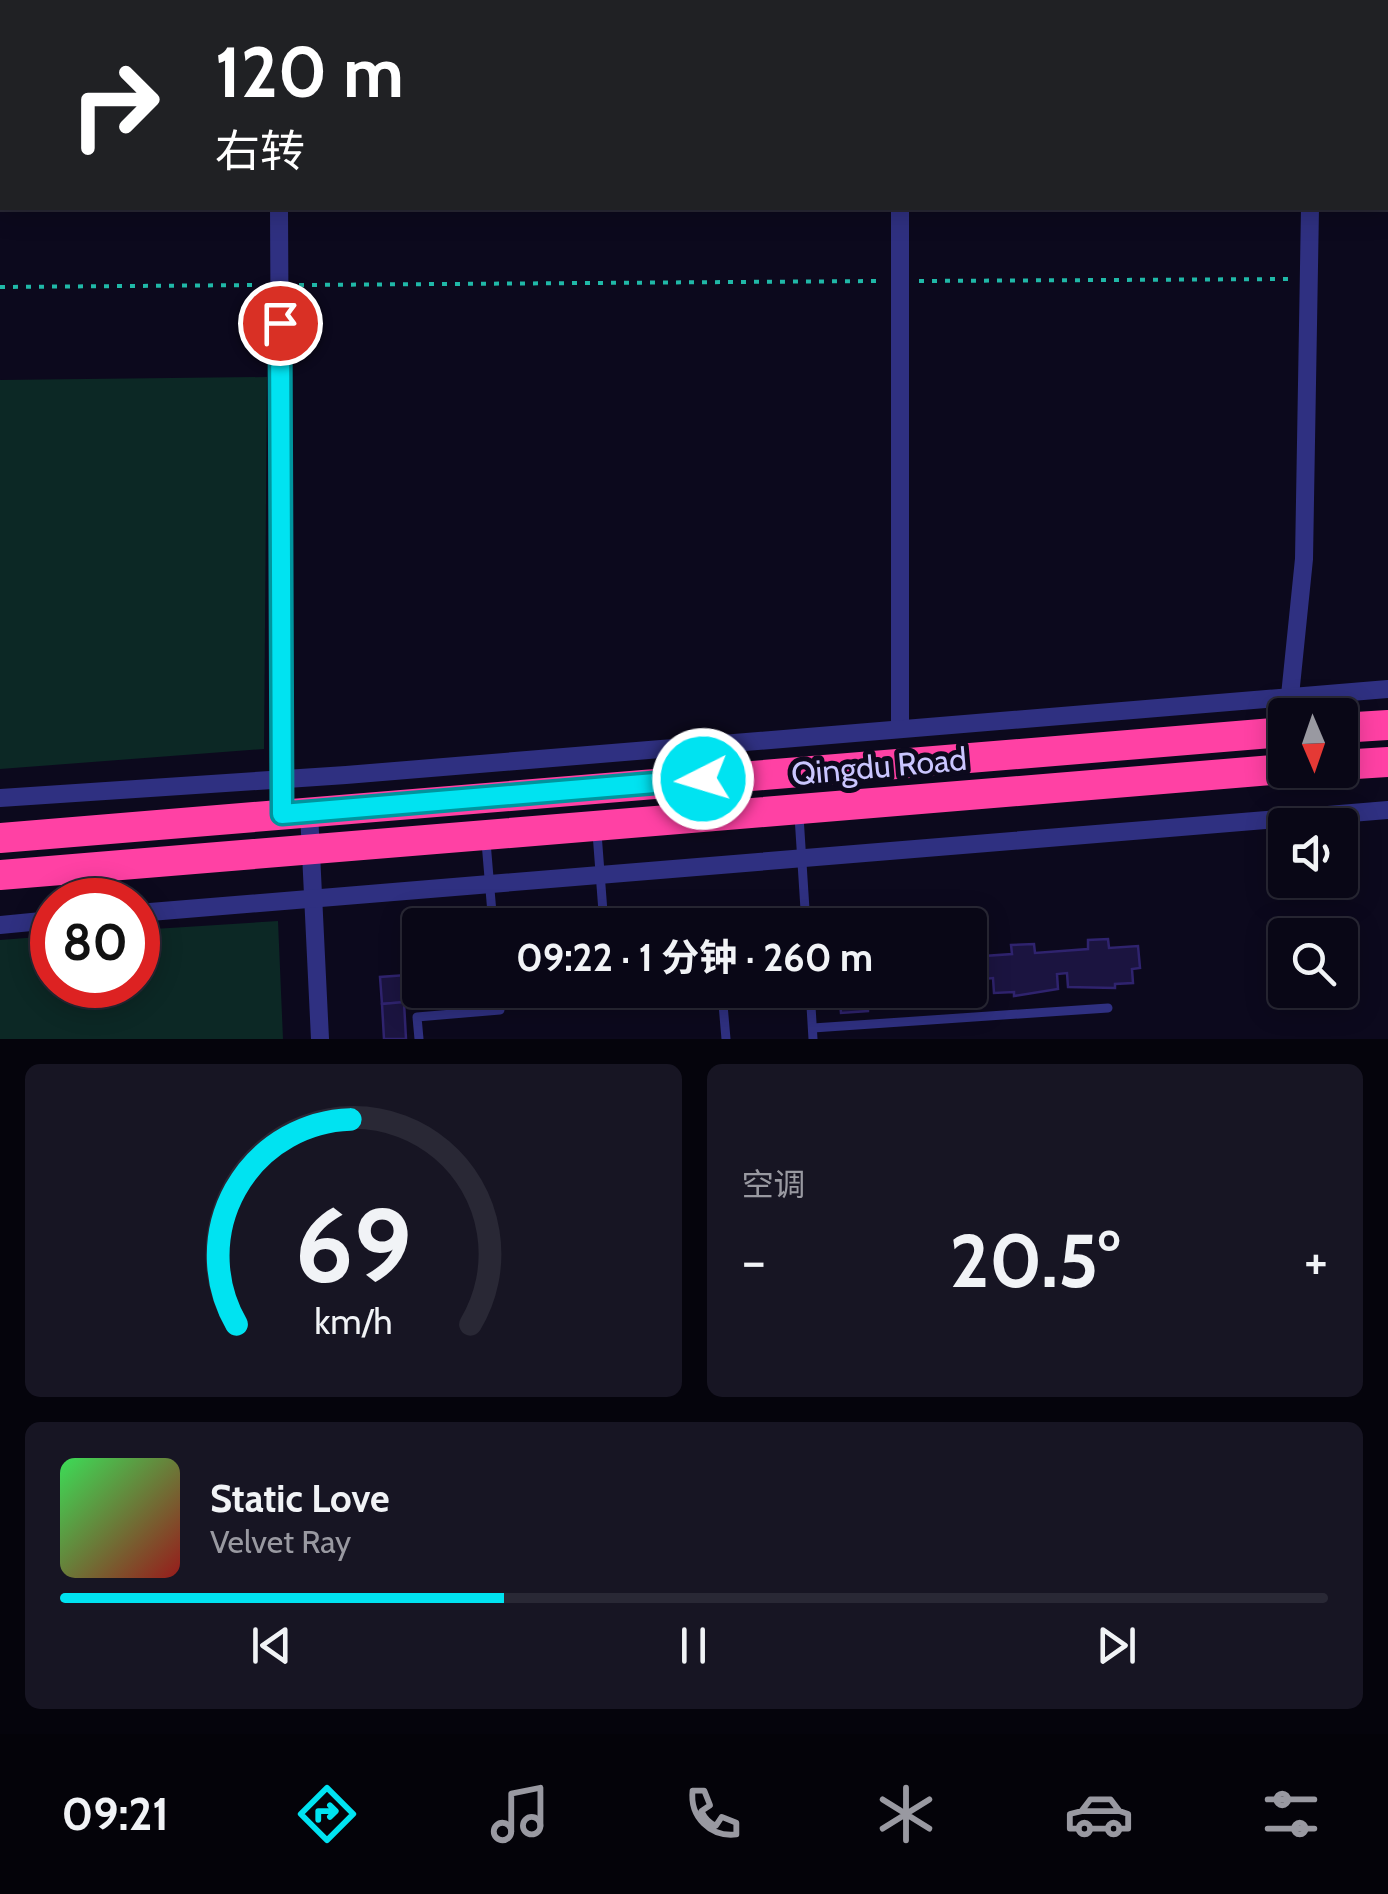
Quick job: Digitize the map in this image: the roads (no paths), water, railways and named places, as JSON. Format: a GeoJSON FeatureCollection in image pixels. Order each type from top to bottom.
{"type":"FeatureCollection","features":[{"type":"Feature","properties":{"kind":"highway"},"geometry":{"type":"LineString","coordinates":[[1358,727],[1388,725]]}},
{"type":"Feature","properties":{"kind":"highway","name":"Qingdu Road"},"geometry":{"type":"LineString","coordinates":[[0,838],[1268,733]]}},
{"type":"Feature","properties":{"kind":"highway"},"geometry":{"type":"LineString","coordinates":[[1358,764],[1388,762]]}},
{"type":"Feature","properties":{"kind":"highway","name":"Qingdu Road"},"geometry":{"type":"LineString","coordinates":[[0,875],[1268,770]]}},
{"type":"Feature","properties":{"kind":"street"},"geometry":{"type":"LineString","coordinates":[[279,210],[282,779],[311,849],[320,1039]]}},
{"type":"Feature","properties":{"kind":"street"},"geometry":{"type":"LineString","coordinates":[[900,210],[900,729]]}},
{"type":"Feature","properties":{"kind":"street"},"geometry":{"type":"LineString","coordinates":[[1290,698],[1304,559],[1310,210]]}},
{"type":"Feature","properties":{"kind":"street"},"geometry":{"type":"LineString","coordinates":[[1336,698],[1388,689]]}},
{"type":"Feature","properties":{"kind":"street"},"geometry":{"type":"LineString","coordinates":[[0,798],[900,729],[1268,707]]}},
{"type":"Feature","properties":{"kind":"street"},"geometry":{"type":"LineString","coordinates":[[160,911],[1388,810]]}},
{"type":"Feature","properties":{"kind":"street"},"geometry":{"type":"LineString","coordinates":[[0,925],[30,922]]}},
{"type":"Feature","properties":{"kind":"lane"},"geometry":{"type":"LineString","coordinates":[[798,808],[805,908]]}},
{"type":"Feature","properties":{"kind":"lane"},"geometry":{"type":"LineString","coordinates":[[596,825],[603,908]]}},
{"type":"Feature","properties":{"kind":"lane"},"geometry":{"type":"LineString","coordinates":[[486,834],[492,908]]}},
{"type":"Feature","properties":{"kind":"lane"},"geometry":{"type":"LineString","coordinates":[[419,1039],[417,1017],[500,1008]]}},
{"type":"Feature","properties":{"kind":"lane"},"geometry":{"type":"LineString","coordinates":[[723,1008],[726,1039]]}},
{"type":"Feature","properties":{"kind":"lane"},"geometry":{"type":"LineString","coordinates":[[811,1008],[813,1033],[1108,1008]]}}]}
